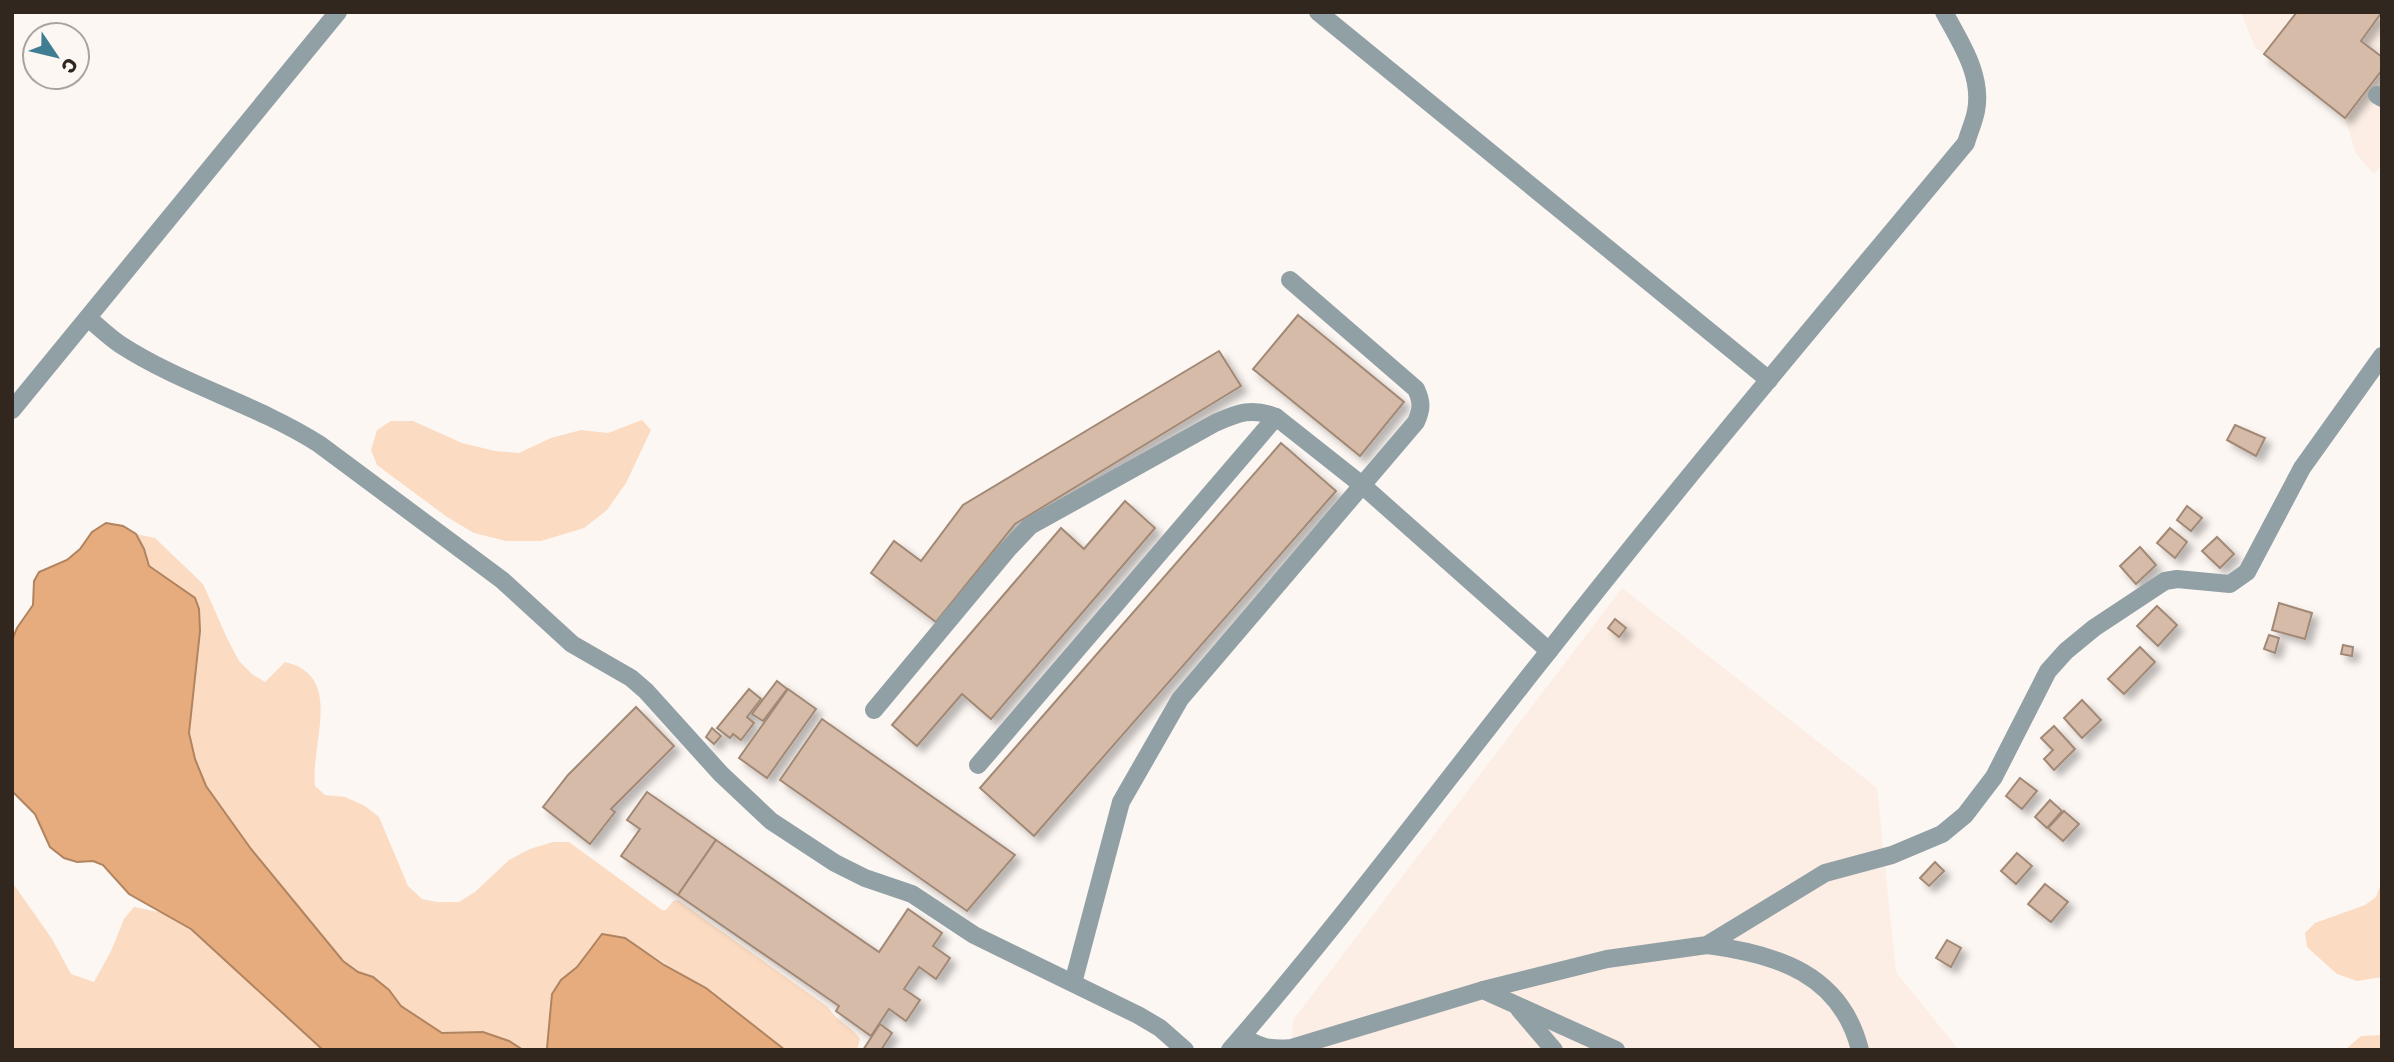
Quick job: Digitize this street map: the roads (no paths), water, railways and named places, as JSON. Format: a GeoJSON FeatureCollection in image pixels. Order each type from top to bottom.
{"type":"FeatureCollection","features":[{"type":"Feature","properties":{"kind":"lane"},"geometry":{"type":"LineString","coordinates":[[12,410],[338,12]]}},
{"type":"Feature","properties":{"kind":"lane"},"geometry":{"type":"LineString","coordinates":[[1318,12],[1769,380]]}},
{"type":"Feature","properties":{"kind":"lane"},"geometry":{"type":"LineString","coordinates":[[1236,1043],[1392,854],[1549,651],[1966,143],[1977,108],[1975,75],[1944,12]]}},
{"type":"Feature","properties":{"kind":"lane"},"geometry":{"type":"LineString","coordinates":[[1073,983],[1121,802],[1180,699],[1416,422],[1422,409],[1421,398],[1416,389],[1290,280]]}},
{"type":"Feature","properties":{"kind":"lane"},"geometry":{"type":"LineString","coordinates":[[88,318],[119,344],[145,359],[287,424],[330,452],[502,580],[572,644],[631,678],[721,774],[771,821],[835,863],[864,878],[912,894],[974,935],[1138,1015],[1160,1028],[1185,1050]]}},
{"type":"Feature","properties":{"kind":"lane"},"geometry":{"type":"LineString","coordinates":[[1707,946],[1825,873],[1913,848],[1942,834],[1965,815],[1994,777],[2048,671],[2066,650],[2165,581],[2177,579],[2230,584],[2247,572],[2302,468],[2382,356]]}},
{"type":"Feature","properties":{"kind":"lane"},"geometry":{"type":"LineString","coordinates":[[874,710],[1030,526],[1215,422],[1239,413],[1261,411],[1276,417],[1362,485],[1549,651]]}},
{"type":"Feature","properties":{"kind":"lane"},"geometry":{"type":"LineString","coordinates":[[978,765],[1276,417]]}},
{"type":"Feature","properties":{"kind":"lane"},"geometry":{"type":"LineString","coordinates":[[1236,1043],[1273,1049],[1295,1049],[1483,990],[1607,958],[1707,946],[1734,949],[1768,958],[1817,979],[1844,1010],[1856,1034],[1860,1050]]}},
{"type":"Feature","properties":{"kind":"lane"},"geometry":{"type":"LineString","coordinates":[[1483,990],[1616,1050]]}},
{"type":"Feature","properties":{"kind":"lane"},"geometry":{"type":"LineString","coordinates":[[1515,1004],[1554,1050]]}}]}
